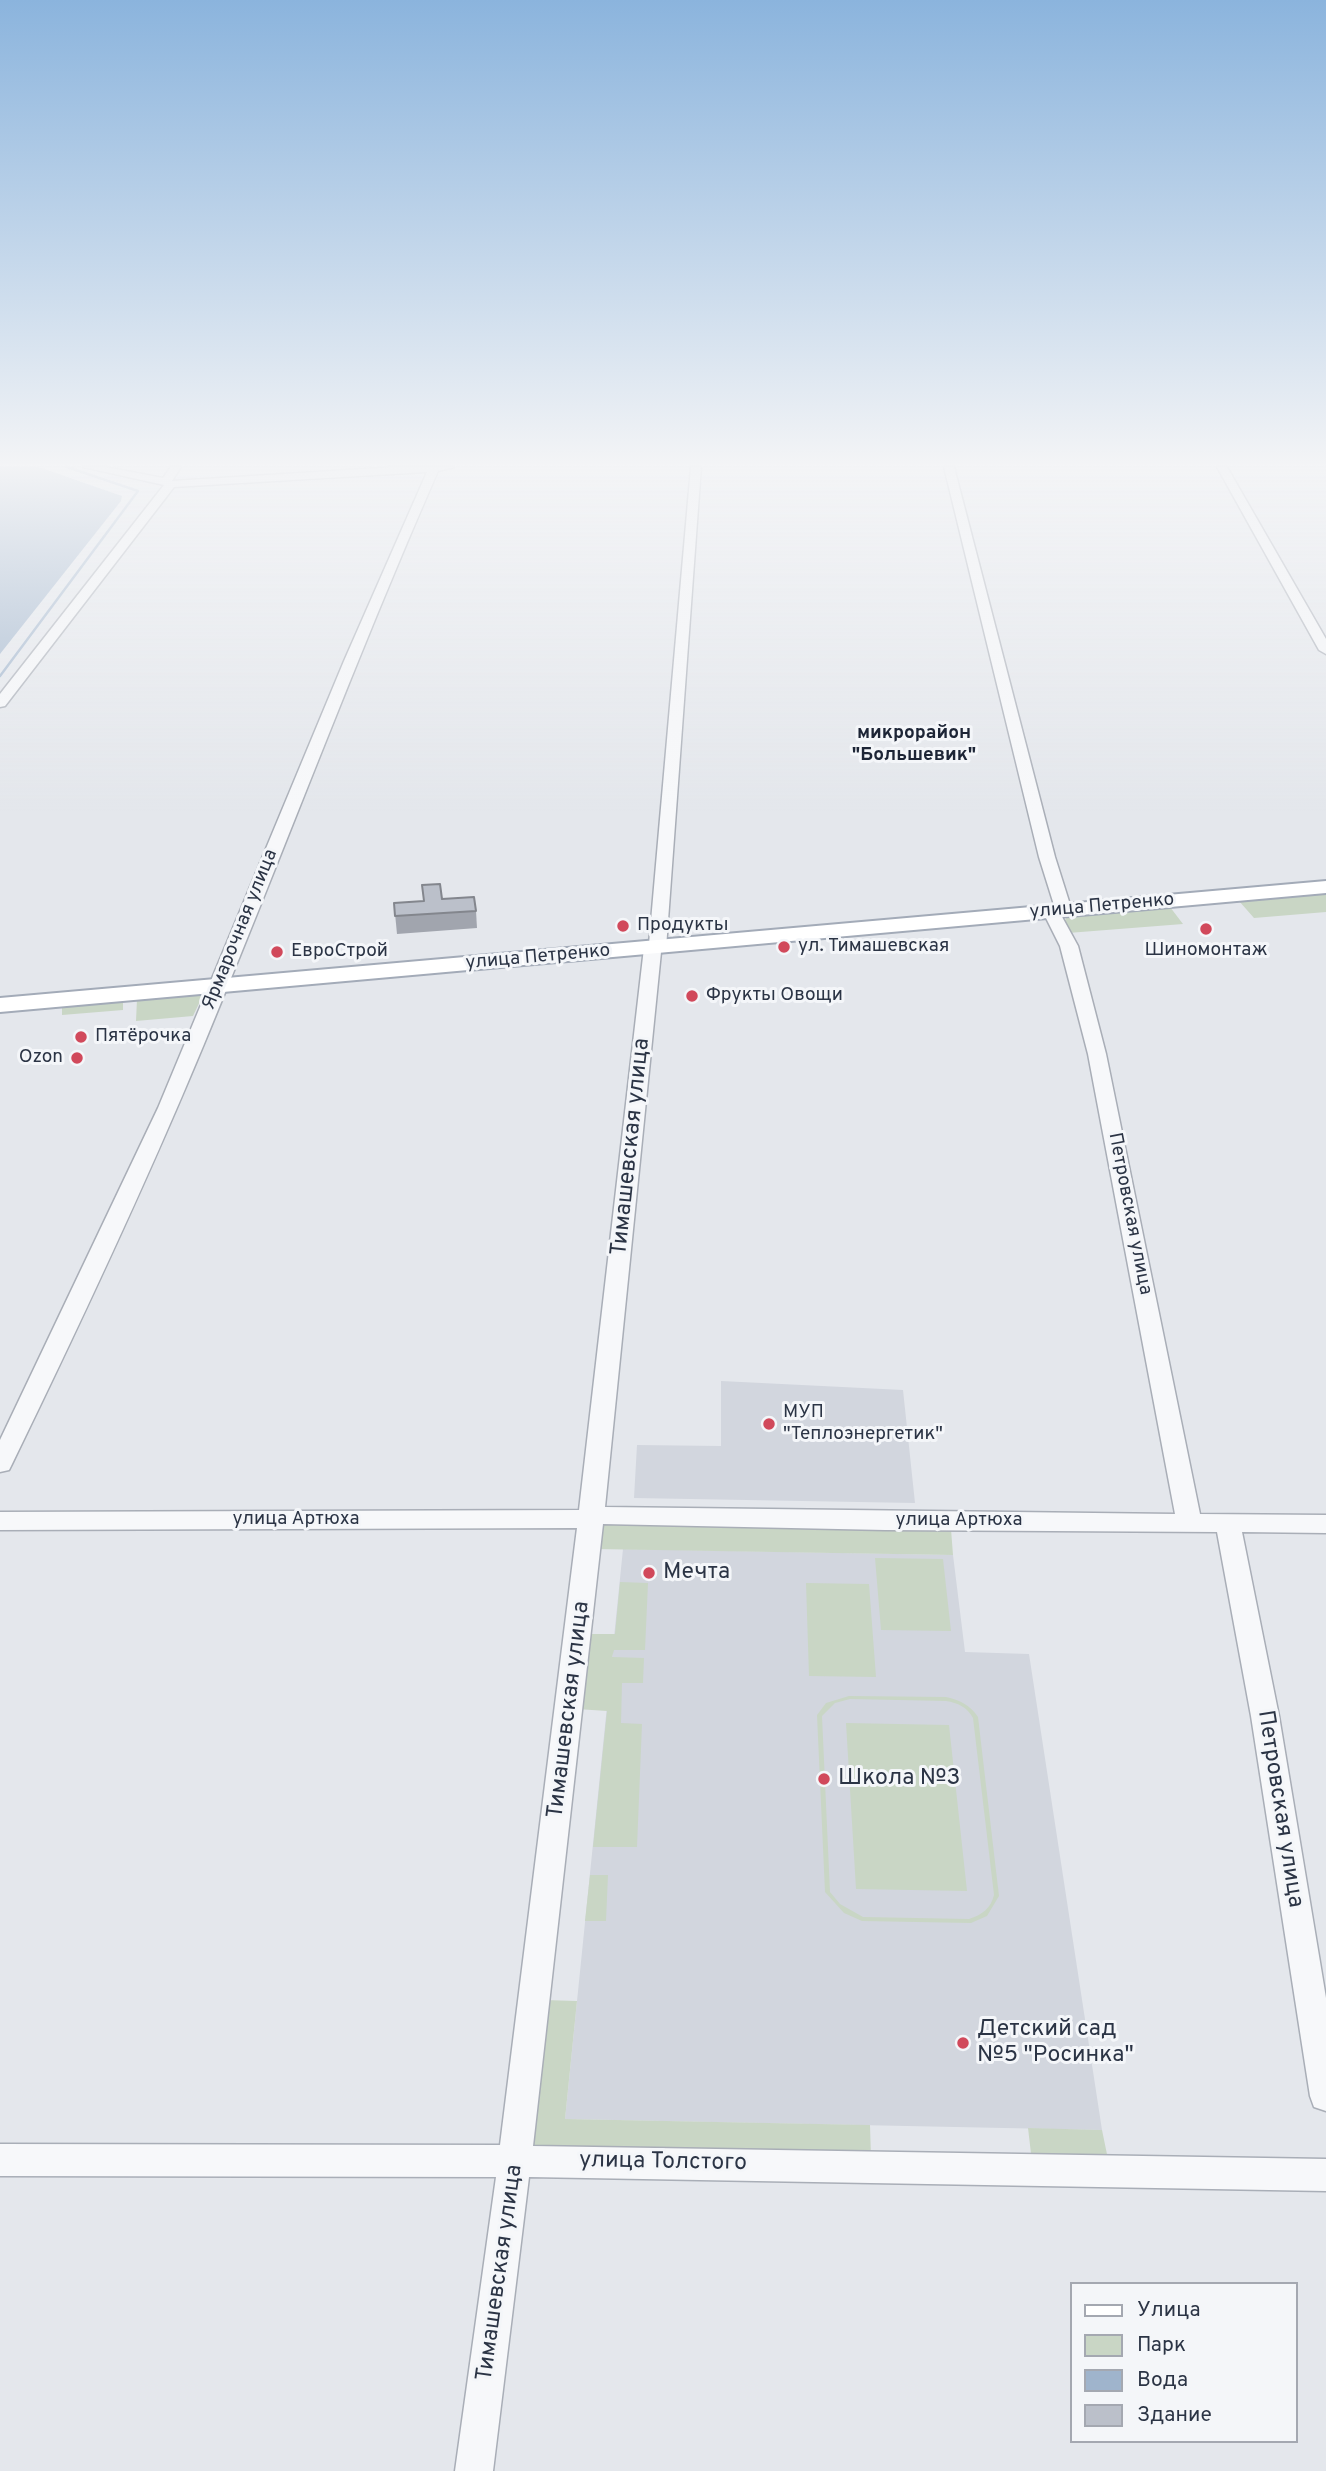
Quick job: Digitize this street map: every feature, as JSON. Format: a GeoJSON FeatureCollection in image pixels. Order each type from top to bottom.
{"type":"FeatureCollection","features":[{"type":"Feature","properties":{"kind":"main road","name":"улица Петренко"},"geometry":{"type":"LineString","coordinates":[[0,1005],[1326,887]]}},
{"type":"Feature","properties":{"kind":"street"},"geometry":{"type":"LineString","coordinates":[[0,704],[93,582]]}},
{"type":"Feature","properties":{"kind":"street","name":"Ярмарочная улица"},"geometry":{"type":"LineString","coordinates":[[0,1464],[95,1269],[219,986],[384,582]]}},
{"type":"Feature","properties":{"kind":"street","name":"Тимашевская улица"},"geometry":{"type":"LineString","coordinates":[[474,2471],[517,2161],[593,1517],[655,948],[686,582]]}},
{"type":"Feature","properties":{"kind":"street","name":"Петровская улица"},"geometry":{"type":"LineString","coordinates":[[978,582],[1047,857],[1057,911],[1069,946],[1097,1054],[1189,1522]]}},
{"type":"Feature","properties":{"kind":"street"},"geometry":{"type":"LineString","coordinates":[[1288,582],[1326,650]]}},
{"type":"Feature","properties":{"kind":"street","name":"улица Артюха"},"geometry":{"type":"LineString","coordinates":[[0,1521],[593,1517],[1326,1524]]}},
{"type":"Feature","properties":{"kind":"street","name":"Петровская улица"},"geometry":{"type":"LineString","coordinates":[[1228,1523],[1265,1716],[1326,2096]]}},
{"type":"Feature","properties":{"kind":"street","name":"улица Толстого"},"geometry":{"type":"LineString","coordinates":[[0,2160],[517,2161],[1326,2175]]}},
{"type":"Feature","properties":{"kind":"shaded area"},"geometry":{"type":"Polygon","coordinates":[[[721,1381],[903,1390],[915,1503],[634,1498],[637,1445],[721,1446],[721,1381]]]}},
{"type":"Feature","properties":{"kind":"shaded area","name":"Школа №3"},"geometry":{"type":"Polygon","coordinates":[[[623,1549],[953,1555],[965,1652],[1029,1654],[1102,2130],[565,2119],[623,1549]]]}},
{"type":"Feature","properties":{"kind":"green space"},"geometry":{"type":"Polygon","coordinates":[[[1326,892],[1326,912],[1254,918],[1239,901],[1326,892]]]}},
{"type":"Feature","properties":{"kind":"green space"},"geometry":{"type":"Polygon","coordinates":[[[1170,907],[1183,924],[1068,933],[1064,922],[1067,917],[1170,907]]]}},
{"type":"Feature","properties":{"kind":"green space"},"geometry":{"type":"Polygon","coordinates":[[[204,993],[193,1016],[136,1021],[137,999],[204,993]]]}},
{"type":"Feature","properties":{"kind":"green space"},"geometry":{"type":"Polygon","coordinates":[[[123,1000],[123,1010],[62,1015],[62,1006],[123,1000]]]}},
{"type":"Feature","properties":{"kind":"green space"},"geometry":{"type":"Polygon","coordinates":[[[599,1522],[951,1529],[953,1555],[595,1549],[599,1522]]]}},
{"type":"Feature","properties":{"kind":"green space"},"geometry":{"type":"Polygon","coordinates":[[[875,1558],[943,1559],[951,1631],[881,1630],[875,1558]]]}},
{"type":"Feature","properties":{"kind":"green space"},"geometry":{"type":"Polygon","coordinates":[[[620,1582],[648,1583],[645,1650],[614,1650],[612,1657],[644,1658],[643,1683],[622,1683],[621,1723],[642,1724],[637,1847],[593,1847],[607,1711],[577,1709],[585,1634],[615,1634],[620,1582]]]}},
{"type":"Feature","properties":{"kind":"green space"},"geometry":{"type":"Polygon","coordinates":[[[806,1583],[869,1584],[876,1677],[809,1676],[806,1583]]]}},
{"type":"Feature","properties":{"kind":"green space"},"geometry":{"type":"Polygon","coordinates":[[[849,1696],[946,1697],[972,1709],[978,1717],[999,1896],[987,1916],[971,1923],[862,1921],[844,1913],[825,1892],[817,1715],[826,1703],[849,1696]],[[850,1699],[835,1703],[822,1716],[830,1892],[840,1904],[863,1917],[969,1919],[985,1910],[993,1900],[973,1718],[962,1706],[946,1701],[850,1699]]]}},
{"type":"Feature","properties":{"kind":"green space"},"geometry":{"type":"Polygon","coordinates":[[[846,1723],[949,1725],[967,1891],[856,1889],[846,1723]]]}},
{"type":"Feature","properties":{"kind":"green space"},"geometry":{"type":"Polygon","coordinates":[[[590,1875],[608,1875],[606,1921],[585,1921],[590,1875]]]}},
{"type":"Feature","properties":{"kind":"green space"},"geometry":{"type":"Polygon","coordinates":[[[544,2000],[577,2001],[565,2119],[870,2125],[871,2158],[527,2150],[544,2000]]]}},
{"type":"Feature","properties":{"kind":"green space"},"geometry":{"type":"Polygon","coordinates":[[[1028,2128],[1102,2130],[1109,2164],[1032,2162],[1028,2128]]]}},
{"type":"Feature","properties":{"kind":"water"},"geometry":{"type":"Polygon","coordinates":[[[0,582],[57,582],[0,654],[0,582]]]}},
{"type":"Feature","properties":{"kind":"building"},"geometry":{"type":"Polygon","coordinates":[[[440,884],[442,899],[474,897],[476,911],[395,916],[394,903],[424,901],[422,885],[440,884]]]}},
{"type":"Feature","properties":{"kind":"waterway"},"geometry":{"type":"LineString","coordinates":[[0,676],[70,582]]}},
{"type":"Feature","properties":{"kind":"place","name":"Продукты"},"geometry":{"type":"Point","coordinates":[623,926]}},
{"type":"Feature","properties":{"kind":"place","name":"Шиномонтаж"},"geometry":{"type":"Point","coordinates":[1206,929]}},
{"type":"Feature","properties":{"kind":"place","name":"ул. Тимашевская"},"geometry":{"type":"Point","coordinates":[784,947]}},
{"type":"Feature","properties":{"kind":"place","name":"ЕвроСтрой"},"geometry":{"type":"Point","coordinates":[277,952]}},
{"type":"Feature","properties":{"kind":"place","name":"Фрукты Овощи"},"geometry":{"type":"Point","coordinates":[692,996]}},
{"type":"Feature","properties":{"kind":"place","name":"Пятёрочка"},"geometry":{"type":"Point","coordinates":[81,1037]}},
{"type":"Feature","properties":{"kind":"place","name":"Ozon"},"geometry":{"type":"Point","coordinates":[77,1058]}},
{"type":"Feature","properties":{"kind":"place","name":"МУП \"Теплоэнергетик\""},"geometry":{"type":"Point","coordinates":[769,1424]}},
{"type":"Feature","properties":{"kind":"place","name":"Мечта"},"geometry":{"type":"Point","coordinates":[649,1573]}},
{"type":"Feature","properties":{"kind":"place","name":"Школа №3"},"geometry":{"type":"Point","coordinates":[824,1779]}},
{"type":"Feature","properties":{"kind":"place","name":"Детский сад №5 \"Росинка\""},"geometry":{"type":"Point","coordinates":[963,2043]}},
{"type":"Feature","properties":{"kind":"district","name":"микрорайон \"Большевик\""},"geometry":{"type":"Point","coordinates":[914,745]}}]}
